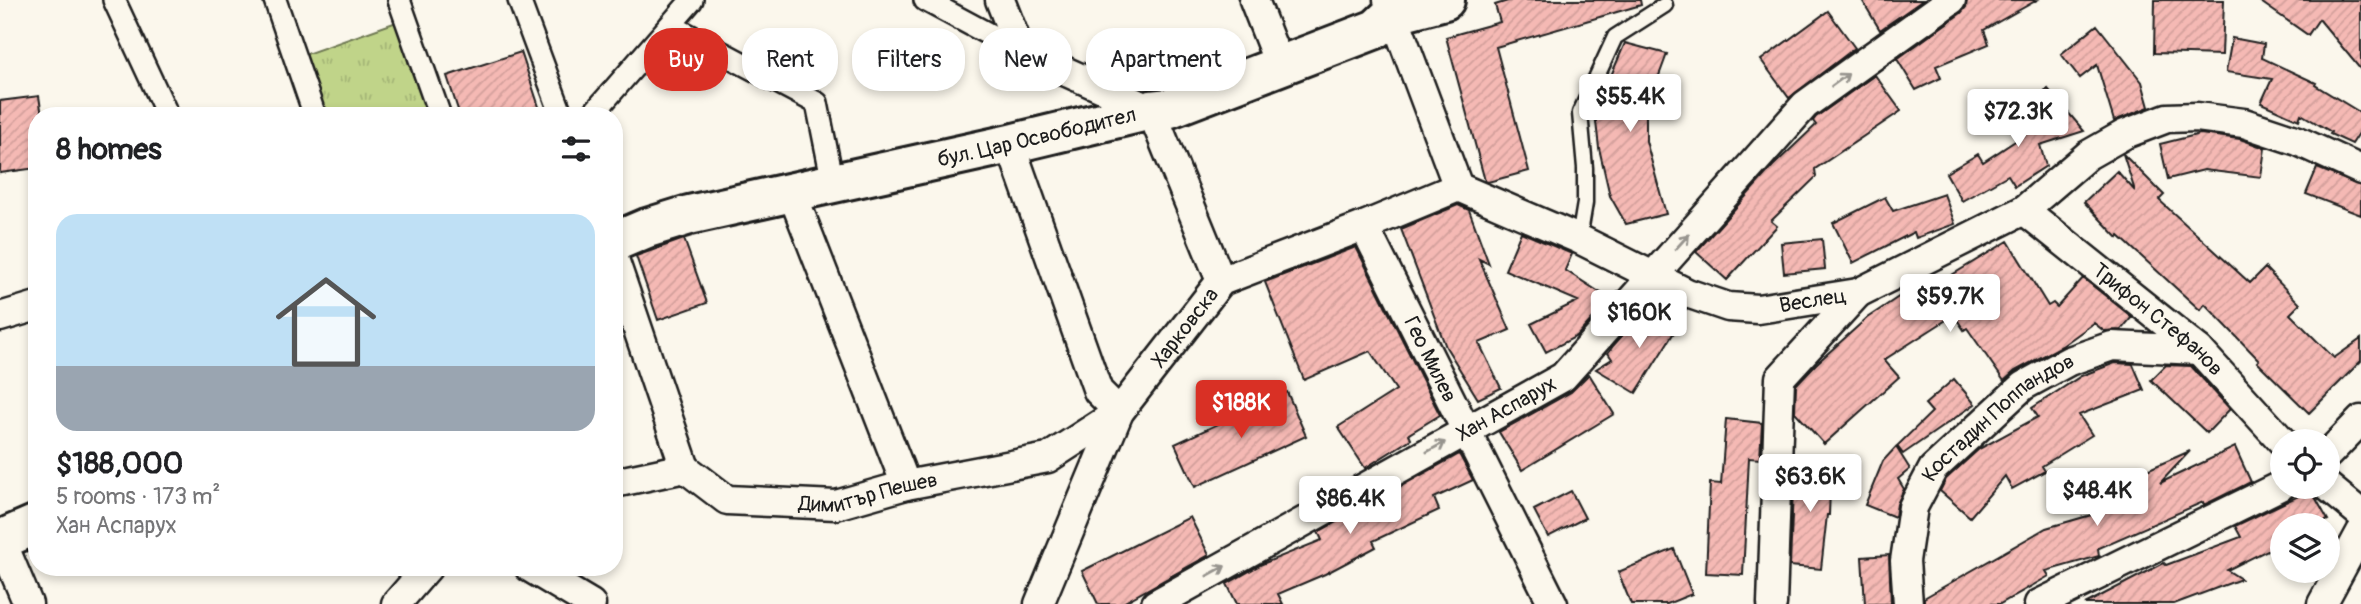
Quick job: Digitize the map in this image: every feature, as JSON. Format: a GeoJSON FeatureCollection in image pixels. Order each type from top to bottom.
{"type":"FeatureCollection","features":[{"type":"Feature","properties":{"kind":"main road","name":"бул. Цар Освободител"},"geometry":{"type":"LineString","coordinates":[[623,238],[689,215],[1151,110],[1171,108],[1376,29],[1390,7],[1445,0]]}},
{"type":"Feature","properties":{"kind":"main road"},"geometry":{"type":"LineString","coordinates":[[1151,110],[1166,94],[1390,7]]}},
{"type":"Feature","properties":{"kind":"main road"},"geometry":{"type":"LineString","coordinates":[[0,539],[28,528]]}},
{"type":"Feature","properties":{"kind":"street"},"geometry":{"type":"LineString","coordinates":[[114,0],[164,107]]}},
{"type":"Feature","properties":{"kind":"street"},"geometry":{"type":"LineString","coordinates":[[275,0],[312,107]]}},
{"type":"Feature","properties":{"kind":"street"},"geometry":{"type":"LineString","coordinates":[[398,0],[437,107]]}},
{"type":"Feature","properties":{"kind":"street"},"geometry":{"type":"LineString","coordinates":[[519,0],[559,107]]}},
{"type":"Feature","properties":{"kind":"street"},"geometry":{"type":"LineString","coordinates":[[599,107],[692,0]]}},
{"type":"Feature","properties":{"kind":"street"},"geometry":{"type":"LineString","coordinates":[[925,0],[979,29]]}},
{"type":"Feature","properties":{"kind":"street"},"geometry":{"type":"LineString","coordinates":[[1000,0],[1011,28]]}},
{"type":"Feature","properties":{"kind":"street"},"geometry":{"type":"LineString","coordinates":[[1254,0],[1274,51]]}},
{"type":"Feature","properties":{"kind":"street","name":"Хан Аспарух"},"geometry":{"type":"LineString","coordinates":[[1156,604],[1563,377],[1805,105],[1951,0]]}},
{"type":"Feature","properties":{"kind":"street"},"geometry":{"type":"LineString","coordinates":[[1390,7],[1458,187]]}},
{"type":"Feature","properties":{"kind":"street"},"geometry":{"type":"LineString","coordinates":[[670,25],[817,103],[833,183]]}},
{"type":"Feature","properties":{"kind":"street"},"geometry":{"type":"LineString","coordinates":[[1072,74],[1151,110],[1221,281]]}},
{"type":"Feature","properties":{"kind":"street","name":"Веслец"},"geometry":{"type":"LineString","coordinates":[[1458,187],[1579,239],[1687,293],[1728,307],[1758,309],[1858,293],[2024,209],[2088,155],[2126,134],[2166,118],[2197,117],[2244,123],[2298,141],[2361,170]]}},
{"type":"Feature","properties":{"kind":"street"},"geometry":{"type":"LineString","coordinates":[[1010,144],[1098,391],[1119,412]]}},
{"type":"Feature","properties":{"kind":"street","name":"Харковска"},"geometry":{"type":"LineString","coordinates":[[1039,604],[1119,412],[1221,281],[1458,187]]}},
{"type":"Feature","properties":{"kind":"street"},"geometry":{"type":"LineString","coordinates":[[792,193],[906,485]]}},
{"type":"Feature","properties":{"kind":"street","name":"Трифон Стефанов"},"geometry":{"type":"LineString","coordinates":[[2024,209],[2199,350],[2271,429]]}},
{"type":"Feature","properties":{"kind":"street","name":"Гео Милев"},"geometry":{"type":"LineString","coordinates":[[1364,226],[1553,604]]}},
{"type":"Feature","properties":{"kind":"street"},"geometry":{"type":"LineString","coordinates":[[623,285],[685,468],[623,481]]}},
{"type":"Feature","properties":{"kind":"street"},"geometry":{"type":"LineString","coordinates":[[1772,604],[1780,378],[1858,293]]}},
{"type":"Feature","properties":{"kind":"street"},"geometry":{"type":"LineString","coordinates":[[0,317],[28,309]]}},
{"type":"Feature","properties":{"kind":"street","name":"Костадин Поппандов"},"geometry":{"type":"LineString","coordinates":[[1908,604],[1905,561],[1913,507],[1933,469],[2023,386],[2069,361],[2112,346],[2199,350]]}},
{"type":"Feature","properties":{"kind":"street","name":"Димитър Пешев"},"geometry":{"type":"LineString","coordinates":[[685,468],[727,500],[836,505],[906,485],[1048,458],[1119,412]]}},
{"type":"Feature","properties":{"kind":"street"},"geometry":{"type":"LineString","coordinates":[[2340,442],[2361,420]]}},
{"type":"Feature","properties":{"kind":"street"},"geometry":{"type":"LineString","coordinates":[[2039,604],[2270,491]]}},
{"type":"Feature","properties":{"kind":"street"},"geometry":{"type":"LineString","coordinates":[[2340,497],[2361,514]]}},
{"type":"Feature","properties":{"kind":"street"},"geometry":{"type":"LineString","coordinates":[[2322,604],[2361,532]]}},
{"type":"Feature","properties":{"kind":"street"},"geometry":{"type":"LineString","coordinates":[[0,539],[28,604]]}},
{"type":"Feature","properties":{"kind":"street"},"geometry":{"type":"LineString","coordinates":[[397,604],[420,576]]}},
{"type":"Feature","properties":{"kind":"street"},"geometry":{"type":"LineString","coordinates":[[544,576],[591,604]]}},
{"type":"Feature","properties":{"kind":"lane"},"geometry":{"type":"LineString","coordinates":[[1579,239],[1585,203],[1580,113],[1615,37],[1665,5]]}},
{"type":"Feature","properties":{"kind":"green space"},"geometry":{"type":"Polygon","coordinates":[[[405,19],[437,107],[312,107],[295,58],[405,19]]]}},
{"type":"Feature","properties":{"kind":"building"},"geometry":{"type":"Polygon","coordinates":[[[1511,0],[1640,0],[1641,5],[1496,47],[1529,171],[1488,182],[1485,181],[1446,37],[1500,22],[1495,5],[1511,0]]]}},
{"type":"Feature","properties":{"kind":"building"},"geometry":{"type":"Polygon","coordinates":[[[1862,0],[1923,0],[1880,30],[1862,0]]]}},
{"type":"Feature","properties":{"kind":"building"},"geometry":{"type":"Polygon","coordinates":[[[1967,0],[2037,0],[1984,30],[1989,44],[1936,66],[1941,78],[1916,90],[1897,59],[1961,13],[1967,0]]]}},
{"type":"Feature","properties":{"kind":"building"},"geometry":{"type":"Polygon","coordinates":[[[2155,0],[2224,0],[2222,55],[2154,53],[2155,0]]]}},
{"type":"Feature","properties":{"kind":"building"},"geometry":{"type":"Polygon","coordinates":[[[2258,0],[2361,0],[2361,70],[2319,19],[2308,35],[2258,0]]]}},
{"type":"Feature","properties":{"kind":"building"},"geometry":{"type":"Polygon","coordinates":[[[1828,11],[1855,48],[1789,98],[1761,60],[1828,11]]]}},
{"type":"Feature","properties":{"kind":"building"},"geometry":{"type":"Polygon","coordinates":[[[2097,25],[2142,82],[2149,107],[2114,121],[2097,65],[2080,78],[2061,54],[2097,25]]]}},
{"type":"Feature","properties":{"kind":"building"},"geometry":{"type":"Polygon","coordinates":[[[2232,38],[2264,44],[2262,58],[2316,83],[2315,85],[2361,113],[2361,130],[2352,144],[2330,134],[2331,132],[2301,114],[2299,120],[2261,103],[2272,79],[2226,72],[2232,38]]]}},
{"type":"Feature","properties":{"kind":"building"},"geometry":{"type":"Polygon","coordinates":[[[1625,43],[1667,54],[1646,111],[1646,141],[1666,214],[1626,224],[1610,196],[1599,148],[1595,113],[1625,43]]]}},
{"type":"Feature","properties":{"kind":"building"},"geometry":{"type":"Polygon","coordinates":[[[521,52],[539,107],[457,107],[447,76],[521,52]]]}},
{"type":"Feature","properties":{"kind":"building"},"geometry":{"type":"Polygon","coordinates":[[[1875,75],[1901,111],[1815,169],[1816,177],[1771,221],[1777,226],[1727,280],[1696,252],[1773,166],[1816,125],[1813,121],[1816,117],[1875,75]]]}},
{"type":"Feature","properties":{"kind":"building"},"geometry":{"type":"Polygon","coordinates":[[[2048,89],[2084,131],[2040,145],[2046,166],[2015,186],[2008,175],[1962,201],[1946,173],[1978,154],[1983,162],[2032,130],[2019,113],[2048,89]]]}},
{"type":"Feature","properties":{"kind":"building"},"geometry":{"type":"Polygon","coordinates":[[[39,96],[41,107],[28,107],[28,169],[0,173],[0,101],[39,96]]]}},
{"type":"Feature","properties":{"kind":"building"},"geometry":{"type":"Polygon","coordinates":[[[2200,134],[2240,139],[2265,148],[2261,177],[2204,170],[2168,179],[2160,144],[2200,134]]]}},
{"type":"Feature","properties":{"kind":"building"},"geometry":{"type":"Polygon","coordinates":[[[2123,154],[2164,195],[2159,200],[2250,283],[2265,268],[2300,304],[2290,314],[2334,358],[2361,339],[2361,361],[2309,413],[2257,362],[2259,360],[2205,304],[2200,310],[2119,236],[2118,238],[2084,202],[2117,171],[2135,191],[2123,154]]]}},
{"type":"Feature","properties":{"kind":"building"},"geometry":{"type":"Polygon","coordinates":[[[2317,168],[2361,186],[2361,215],[2306,194],[2317,168]]]}},
{"type":"Feature","properties":{"kind":"building"},"geometry":{"type":"Polygon","coordinates":[[[1944,194],[1955,224],[1916,238],[1914,232],[1853,263],[1833,223],[1885,197],[1893,211],[1944,194]]]}},
{"type":"Feature","properties":{"kind":"building"},"geometry":{"type":"Polygon","coordinates":[[[1458,205],[1469,210],[1489,264],[1479,259],[1510,330],[1479,343],[1501,388],[1478,399],[1446,347],[1401,229],[1458,205]]]}},
{"type":"Feature","properties":{"kind":"building"},"geometry":{"type":"Polygon","coordinates":[[[1521,232],[1572,254],[1565,270],[1610,299],[1577,336],[1546,352],[1531,324],[1578,301],[1505,270],[1521,232]]]}},
{"type":"Feature","properties":{"kind":"building"},"geometry":{"type":"Polygon","coordinates":[[[684,239],[707,303],[658,320],[636,256],[684,239]]]}},
{"type":"Feature","properties":{"kind":"building"},"geometry":{"type":"Polygon","coordinates":[[[1822,239],[1825,269],[1784,273],[1781,243],[1822,239]]]}},
{"type":"Feature","properties":{"kind":"building"},"geometry":{"type":"Polygon","coordinates":[[[2008,241],[2048,306],[2053,303],[2057,307],[2083,278],[2132,317],[2121,330],[2104,331],[2094,323],[2062,346],[2015,371],[2004,381],[1967,328],[1964,330],[1954,315],[1884,360],[1899,377],[1824,444],[1795,412],[1796,385],[1867,318],[1921,282],[1927,290],[2008,241]]]}},
{"type":"Feature","properties":{"kind":"building"},"geometry":{"type":"Polygon","coordinates":[[[1356,247],[1440,415],[1409,434],[1411,439],[1365,468],[1338,427],[1396,390],[1370,351],[1304,380],[1265,282],[1356,247]]]}},
{"type":"Feature","properties":{"kind":"building"},"geometry":{"type":"Polygon","coordinates":[[[1647,307],[1678,326],[1636,393],[1596,369],[1612,359],[1608,353],[1647,307]]]}},
{"type":"Feature","properties":{"kind":"building"},"geometry":{"type":"Polygon","coordinates":[[[2115,363],[2133,364],[2144,390],[2079,415],[2092,435],[2042,466],[2045,471],[2012,489],[2005,476],[1970,517],[1940,491],[1946,479],[1979,449],[2038,417],[2032,408],[2081,376],[2115,363]]]}},
{"type":"Feature","properties":{"kind":"building"},"geometry":{"type":"Polygon","coordinates":[[[2166,365],[2191,366],[2230,409],[2207,433],[2151,380],[2166,365]]]}},
{"type":"Feature","properties":{"kind":"building"},"geometry":{"type":"Polygon","coordinates":[[[1589,374],[1614,414],[1522,470],[1499,432],[1571,392],[1589,374]]]}},
{"type":"Feature","properties":{"kind":"building"},"geometry":{"type":"Polygon","coordinates":[[[1954,379],[1975,404],[1903,454],[1897,446],[1932,412],[1925,404],[1954,379]]]}},
{"type":"Feature","properties":{"kind":"building"},"geometry":{"type":"Polygon","coordinates":[[[1287,392],[1306,436],[1195,487],[1175,444],[1287,392]]]}},
{"type":"Feature","properties":{"kind":"building"},"geometry":{"type":"Polygon","coordinates":[[[1726,419],[1762,423],[1760,459],[1749,458],[1743,575],[1706,573],[1710,483],[1721,484],[1726,419]]]}},
{"type":"Feature","properties":{"kind":"building"},"geometry":{"type":"Polygon","coordinates":[[[1896,447],[1910,469],[1898,479],[1904,489],[1895,517],[1865,505],[1883,461],[1896,447]]]}},
{"type":"Feature","properties":{"kind":"building"},"geometry":{"type":"Polygon","coordinates":[[[2235,447],[2251,482],[2204,505],[2203,502],[2098,548],[2099,556],[2046,571],[2049,576],[2000,604],[1924,604],[1924,598],[2046,528],[2098,513],[2090,495],[2190,451],[2160,483],[2235,447]]]}},
{"type":"Feature","properties":{"kind":"building"},"geometry":{"type":"Polygon","coordinates":[[[1459,454],[1473,480],[1434,498],[1439,510],[1373,541],[1376,547],[1325,574],[1278,594],[1283,604],[1237,604],[1227,584],[1262,564],[1322,540],[1318,532],[1459,454]]]}},
{"type":"Feature","properties":{"kind":"building"},"geometry":{"type":"Polygon","coordinates":[[[1794,463],[1831,465],[1829,515],[1821,569],[1790,566],[1794,463]]]}},
{"type":"Feature","properties":{"kind":"building"},"geometry":{"type":"Polygon","coordinates":[[[1571,491],[1585,518],[1548,537],[1534,510],[1571,491]]]}},
{"type":"Feature","properties":{"kind":"building"},"geometry":{"type":"Polygon","coordinates":[[[2292,499],[2316,499],[2324,513],[2270,513],[2270,549],[2227,570],[2241,579],[2174,604],[2085,604],[2164,563],[2166,565],[2241,537],[2235,526],[2292,499]]]}},
{"type":"Feature","properties":{"kind":"building"},"geometry":{"type":"Polygon","coordinates":[[[1190,517],[1209,555],[1121,604],[1098,604],[1082,571],[1190,517]]]}},
{"type":"Feature","properties":{"kind":"building"},"geometry":{"type":"Polygon","coordinates":[[[1674,549],[1692,594],[1667,604],[1631,604],[1618,572],[1674,549]]]}},
{"type":"Feature","properties":{"kind":"building"},"geometry":{"type":"Polygon","coordinates":[[[1889,555],[1891,604],[1865,604],[1862,557],[1889,555]]]}}]}
